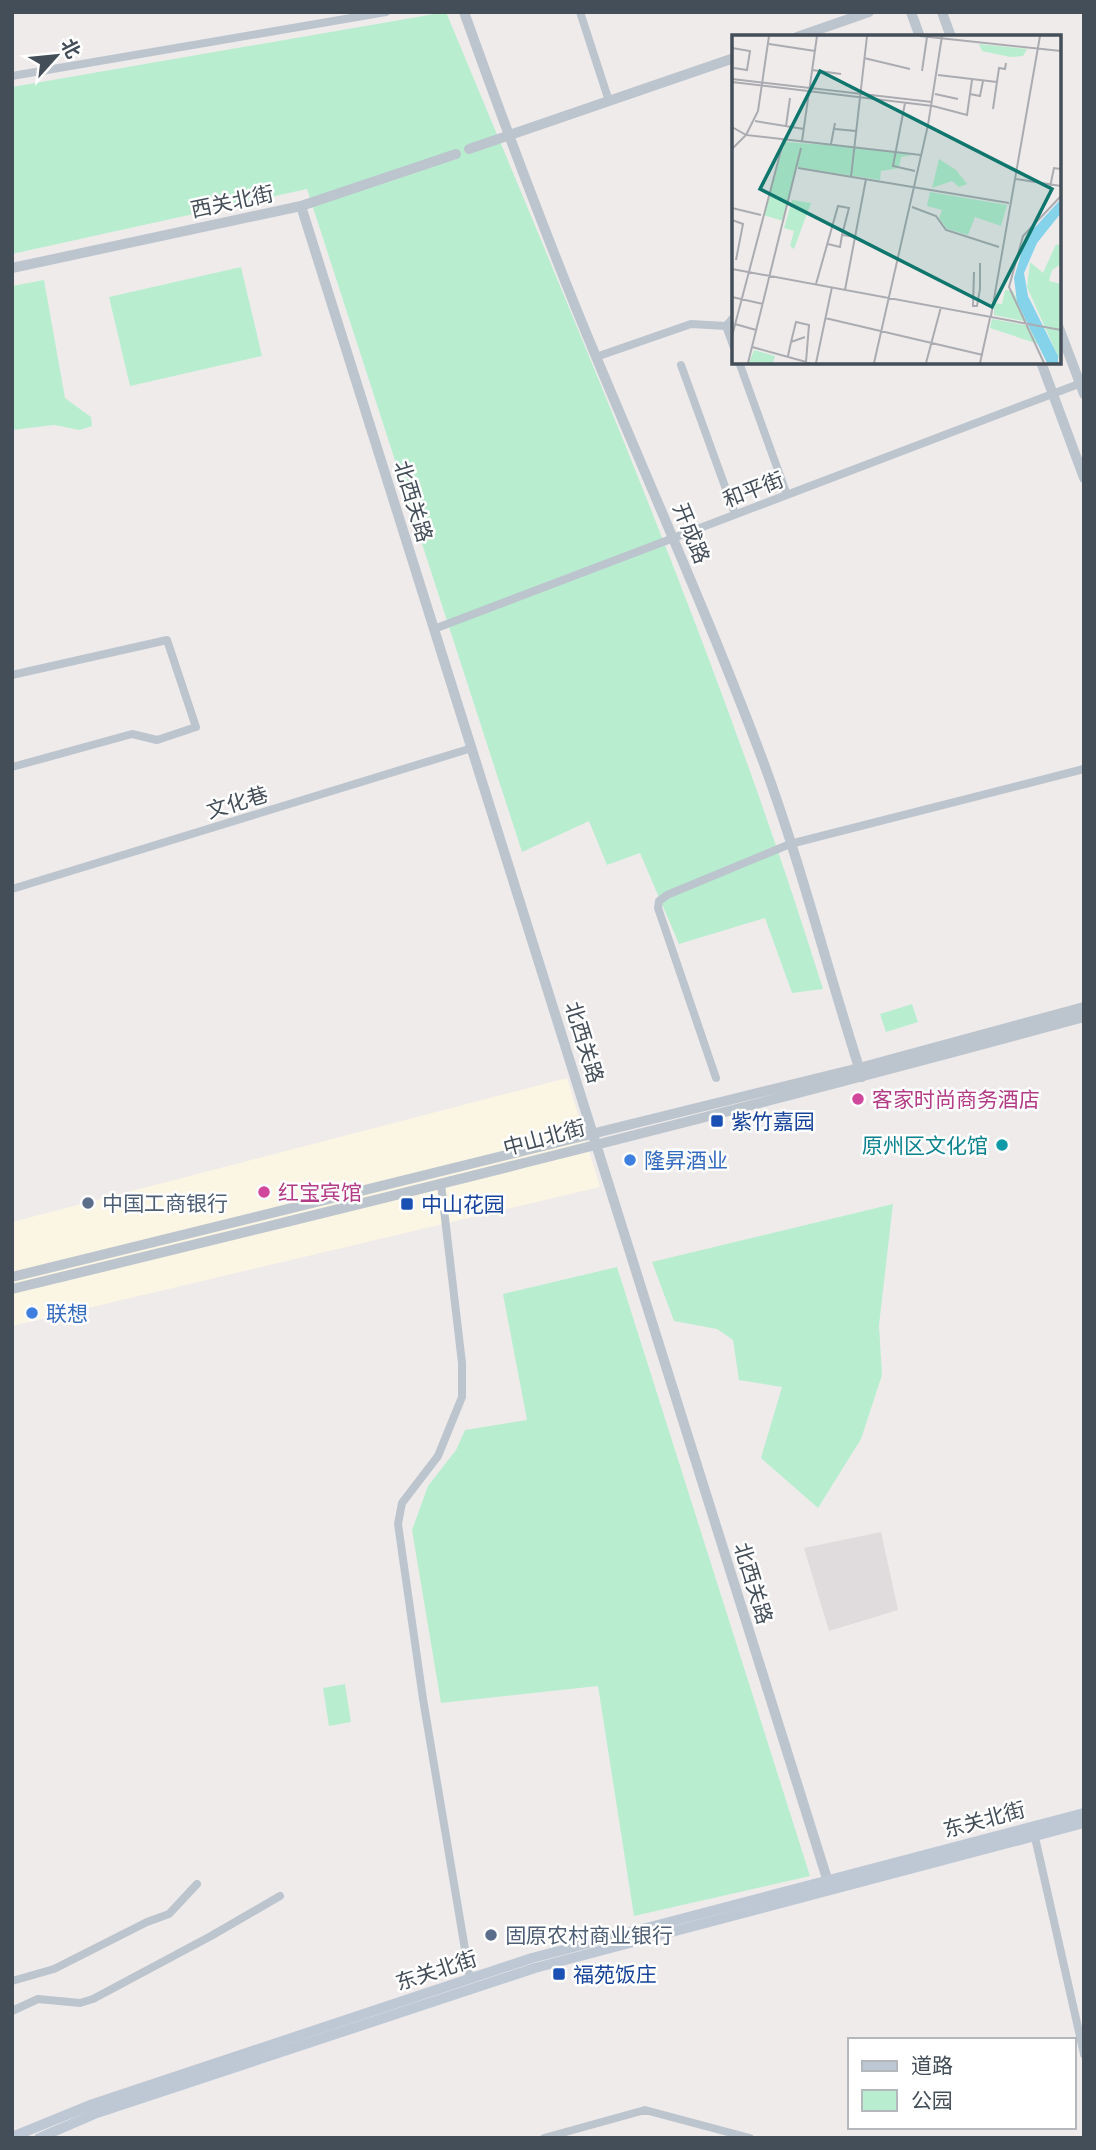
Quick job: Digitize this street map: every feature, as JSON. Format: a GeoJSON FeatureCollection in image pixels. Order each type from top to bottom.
{"type":"FeatureCollection","features":[{"type":"Feature","properties":{"kind":"main road","name":"东关北街"},"geometry":{"type":"LineString","coordinates":[[12,2137],[93,2104],[532,1958],[829,1885],[1034,1831],[1084,1813]]}},
{"type":"Feature","properties":{"kind":"main road","name":"东关北街"},"geometry":{"type":"LineString","coordinates":[[1034,1831],[1084,1823]]}},
{"type":"Feature","properties":{"kind":"main road","name":"东关北街"},"geometry":{"type":"LineString","coordinates":[[39,2138],[97,2113],[535,1968],[829,1885]]}},
{"type":"Feature","properties":{"kind":"street"},"geometry":{"type":"LineString","coordinates":[[12,76],[386,12]]}},
{"type":"Feature","properties":{"kind":"street","name":"开成路"},"geometry":{"type":"LineString","coordinates":[[464,12],[508,136],[596,357],[674,539],[763,762],[860,1072]]}},
{"type":"Feature","properties":{"kind":"street"},"geometry":{"type":"LineString","coordinates":[[580,12],[609,101]]}},
{"type":"Feature","properties":{"kind":"street"},"geometry":{"type":"LineString","coordinates":[[803,35],[869,12]]}},
{"type":"Feature","properties":{"kind":"street"},"geometry":{"type":"LineString","coordinates":[[911,12],[919,35]]}},
{"type":"Feature","properties":{"kind":"street"},"geometry":{"type":"LineString","coordinates":[[942,12],[950,35]]}},
{"type":"Feature","properties":{"kind":"street"},"geometry":{"type":"LineString","coordinates":[[469,149],[732,59]]}},
{"type":"Feature","properties":{"kind":"street","name":"西关北街"},"geometry":{"type":"LineString","coordinates":[[12,268],[301,206],[456,154]]}},
{"type":"Feature","properties":{"kind":"street","name":"北西关路"},"geometry":{"type":"LineString","coordinates":[[301,206],[829,1885]]}},
{"type":"Feature","properties":{"kind":"street"},"geometry":{"type":"LineString","coordinates":[[726,326],[732,319]]}},
{"type":"Feature","properties":{"kind":"street"},"geometry":{"type":"LineString","coordinates":[[596,357],[691,324],[726,326]]}},
{"type":"Feature","properties":{"kind":"street"},"geometry":{"type":"LineString","coordinates":[[726,326],[732,342]]}},
{"type":"Feature","properties":{"kind":"street"},"geometry":{"type":"LineString","coordinates":[[1061,333],[1082,386]]}},
{"type":"Feature","properties":{"kind":"street"},"geometry":{"type":"LineString","coordinates":[[740,364],[788,495]]}},
{"type":"Feature","properties":{"kind":"street"},"geometry":{"type":"LineString","coordinates":[[1042,364],[1084,478]]}},
{"type":"Feature","properties":{"kind":"street"},"geometry":{"type":"LineString","coordinates":[[681,365],[735,514]]}},
{"type":"Feature","properties":{"kind":"street","name":"和平街"},"geometry":{"type":"LineString","coordinates":[[434,629],[1053,394],[1082,386]]}},
{"type":"Feature","properties":{"kind":"street"},"geometry":{"type":"LineString","coordinates":[[12,676],[167,640],[196,727],[157,740],[132,734],[12,767]]}},
{"type":"Feature","properties":{"kind":"street","name":"文化巷"},"geometry":{"type":"LineString","coordinates":[[12,889],[472,748]]}},
{"type":"Feature","properties":{"kind":"street"},"geometry":{"type":"LineString","coordinates":[[716,1078],[658,908],[659,901],[667,895],[790,844],[1084,769]]}},
{"type":"Feature","properties":{"kind":"street","name":"中山北街"},"geometry":{"type":"LineString","coordinates":[[860,1072],[1084,1007]]}},
{"type":"Feature","properties":{"kind":"street","name":"中山北街"},"geometry":{"type":"LineString","coordinates":[[12,1276],[594,1139],[1084,1017]]}},
{"type":"Feature","properties":{"kind":"street","name":"中山北街"},"geometry":{"type":"LineString","coordinates":[[12,1289],[441,1184],[594,1139]]}},
{"type":"Feature","properties":{"kind":"street"},"geometry":{"type":"LineString","coordinates":[[441,1184],[462,1363],[462,1397],[438,1456],[402,1503],[398,1524],[423,1699],[470,1979]]}},
{"type":"Feature","properties":{"kind":"street"},"geometry":{"type":"LineString","coordinates":[[1034,1831],[1084,2054]]}},
{"type":"Feature","properties":{"kind":"street"},"geometry":{"type":"LineString","coordinates":[[12,1981],[54,1969],[147,1922],[169,1914],[197,1884]]}},
{"type":"Feature","properties":{"kind":"street"},"geometry":{"type":"LineString","coordinates":[[12,2011],[38,1999],[80,2003],[93,1998],[280,1896]]}},
{"type":"Feature","properties":{"kind":"street"},"geometry":{"type":"LineString","coordinates":[[544,2138],[645,2110],[750,2138]]}},
{"type":"Feature","properties":{"kind":"shaded area"},"geometry":{"type":"Polygon","coordinates":[[[567,1078],[600,1187],[12,1326],[12,1222],[567,1078]]]}},
{"type":"Feature","properties":{"kind":"shaded area"},"geometry":{"type":"Polygon","coordinates":[[[881,1532],[898,1610],[829,1631],[804,1548],[881,1532]]]}},
{"type":"Feature","properties":{"kind":"green space"},"geometry":{"type":"Polygon","coordinates":[[[446,12],[646,496],[739,741],[823,989],[792,993],[765,918],[679,944],[640,853],[607,865],[589,821],[522,852],[307,189],[12,254],[12,87],[446,12]]]}},
{"type":"Feature","properties":{"kind":"green space"},"geometry":{"type":"Polygon","coordinates":[[[241,267],[262,356],[130,386],[109,297],[241,267]]]}},
{"type":"Feature","properties":{"kind":"green space"},"geometry":{"type":"Polygon","coordinates":[[[44,280],[65,398],[91,417],[92,426],[80,430],[54,425],[12,430],[12,286],[44,280]]]}},
{"type":"Feature","properties":{"kind":"green space"},"geometry":{"type":"Polygon","coordinates":[[[912,1004],[918,1022],[886,1032],[880,1014],[912,1004]]]}},
{"type":"Feature","properties":{"kind":"green space"},"geometry":{"type":"Polygon","coordinates":[[[893,1204],[879,1325],[882,1375],[861,1439],[818,1508],[761,1458],[782,1387],[739,1380],[733,1340],[717,1329],[674,1321],[652,1262],[893,1204]]]}},
{"type":"Feature","properties":{"kind":"green space"},"geometry":{"type":"Polygon","coordinates":[[[617,1267],[810,1876],[634,1916],[598,1686],[441,1703],[412,1530],[428,1486],[456,1450],[465,1430],[527,1420],[503,1294],[617,1267]]]}},
{"type":"Feature","properties":{"kind":"green space"},"geometry":{"type":"Polygon","coordinates":[[[345,1684],[351,1722],[329,1726],[323,1688],[345,1684]]]}},
{"type":"Feature","properties":{"kind":"place","name":"客家时尚商务酒店"},"geometry":{"type":"Point","coordinates":[858,1099]}},
{"type":"Feature","properties":{"kind":"place","name":"紫竹嘉园"},"geometry":{"type":"Point","coordinates":[717,1121]}},
{"type":"Feature","properties":{"kind":"place","name":"原州区文化馆"},"geometry":{"type":"Point","coordinates":[1002,1145]}},
{"type":"Feature","properties":{"kind":"place","name":"隆昇酒业"},"geometry":{"type":"Point","coordinates":[630,1160]}},
{"type":"Feature","properties":{"kind":"place","name":"红宝宾馆"},"geometry":{"type":"Point","coordinates":[264,1192]}},
{"type":"Feature","properties":{"kind":"place","name":"中国工商银行"},"geometry":{"type":"Point","coordinates":[88,1203]}},
{"type":"Feature","properties":{"kind":"place","name":"中山花园"},"geometry":{"type":"Point","coordinates":[407,1204]}},
{"type":"Feature","properties":{"kind":"place","name":"联想"},"geometry":{"type":"Point","coordinates":[32,1313]}},
{"type":"Feature","properties":{"kind":"place","name":"固原农村商业银行"},"geometry":{"type":"Point","coordinates":[491,1935]}},
{"type":"Feature","properties":{"kind":"place","name":"福苑饭庄"},"geometry":{"type":"Point","coordinates":[559,1974]}}]}
